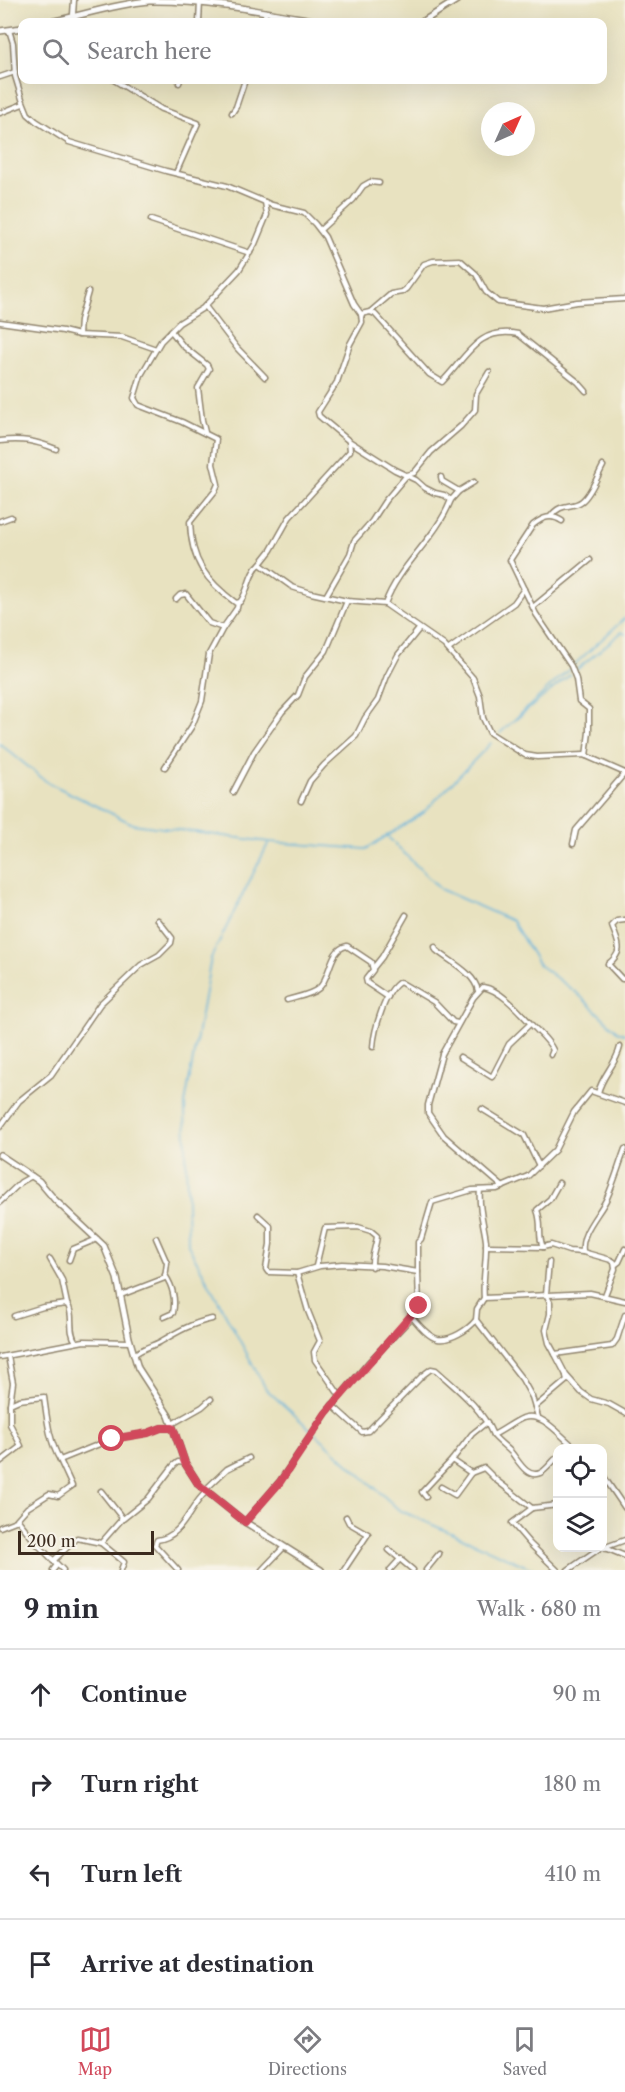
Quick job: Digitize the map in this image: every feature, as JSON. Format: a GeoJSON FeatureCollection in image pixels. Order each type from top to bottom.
{"type":"FeatureCollection","features":[{"type":"Feature","properties":{"kind":"street"},"geometry":{"type":"LineString","coordinates":[[74,0],[75,18]]}},
{"type":"Feature","properties":{"kind":"street"},"geometry":{"type":"LineString","coordinates":[[428,18],[457,0]]}},
{"type":"Feature","properties":{"kind":"street"},"geometry":{"type":"LineString","coordinates":[[80,18],[121,3],[154,1],[200,2],[302,18]]}},
{"type":"Feature","properties":{"kind":"street"},"geometry":{"type":"LineString","coordinates":[[200,2],[200,18]]}},
{"type":"Feature","properties":{"kind":"street"},"geometry":{"type":"LineString","coordinates":[[264,18],[266,11]]}},
{"type":"Feature","properties":{"kind":"street"},"geometry":{"type":"LineString","coordinates":[[0,31],[18,29]]}},
{"type":"Feature","properties":{"kind":"street"},"geometry":{"type":"LineString","coordinates":[[9,30],[13,43],[15,72],[23,104],[28,114],[36,122],[69,142],[176,174],[227,186],[265,202],[303,213],[320,230],[354,304],[361,314],[362,322],[350,344],[337,382],[318,412],[319,416],[349,441],[425,488],[451,500]]}},
{"type":"Feature","properties":{"kind":"street"},"geometry":{"type":"LineString","coordinates":[[0,77],[15,72]]}},
{"type":"Feature","properties":{"kind":"street"},"geometry":{"type":"LineString","coordinates":[[120,84],[161,109],[198,123],[176,174]]}},
{"type":"Feature","properties":{"kind":"street"},"geometry":{"type":"LineString","coordinates":[[231,113],[236,107],[244,84]]}},
{"type":"Feature","properties":{"kind":"street"},"geometry":{"type":"LineString","coordinates":[[0,113],[23,104]]}},
{"type":"Feature","properties":{"kind":"street"},"geometry":{"type":"LineString","coordinates":[[320,230],[352,200],[363,186],[370,182],[379,183]]}},
{"type":"Feature","properties":{"kind":"street"},"geometry":{"type":"LineString","coordinates":[[238,603],[212,583],[197,562],[189,522],[215,492],[218,484],[213,465],[216,439],[205,432],[138,405],[134,398],[141,375],[156,349],[179,323],[205,306],[239,270],[250,253],[267,215],[265,202]]}},
{"type":"Feature","properties":{"kind":"street"},"geometry":{"type":"LineString","coordinates":[[151,220],[250,253]]}},
{"type":"Feature","properties":{"kind":"street"},"geometry":{"type":"LineString","coordinates":[[361,314],[370,312],[391,294],[406,289],[424,264],[451,259],[460,260],[476,274],[486,292],[498,302],[543,308],[577,302],[625,299]]}},
{"type":"Feature","properties":{"kind":"street"},"geometry":{"type":"LineString","coordinates":[[79,335],[80,320],[88,292]]}},
{"type":"Feature","properties":{"kind":"street"},"geometry":{"type":"LineString","coordinates":[[205,306],[237,348],[265,377]]}},
{"type":"Feature","properties":{"kind":"street"},"geometry":{"type":"LineString","coordinates":[[370,312],[381,319],[429,374],[442,382],[483,338],[492,333],[509,332],[518,334],[586,391]]}},
{"type":"Feature","properties":{"kind":"street"},"geometry":{"type":"LineString","coordinates":[[0,322],[79,335],[122,337],[156,349]]}},
{"type":"Feature","properties":{"kind":"street"},"geometry":{"type":"LineString","coordinates":[[171,331],[183,346],[207,364],[208,369],[198,388],[201,420],[205,432]]}},
{"type":"Feature","properties":{"kind":"street"},"geometry":{"type":"LineString","coordinates":[[326,596],[350,554],[354,541],[385,501],[407,475],[414,473],[431,452],[461,426],[475,410],[476,394],[489,372]]}},
{"type":"Feature","properties":{"kind":"street"},"geometry":{"type":"LineString","coordinates":[[0,441],[20,438],[40,441],[56,449]]}},
{"type":"Feature","properties":{"kind":"street"},"geometry":{"type":"LineString","coordinates":[[165,767],[192,726],[202,701],[209,654],[238,603],[244,597],[256,567],[271,550],[289,518],[350,451],[349,441]]}},
{"type":"Feature","properties":{"kind":"street"},"geometry":{"type":"LineString","coordinates":[[550,516],[560,507],[584,500],[603,466]]}},
{"type":"Feature","properties":{"kind":"street"},"geometry":{"type":"LineString","coordinates":[[441,477],[442,481],[459,491]]}},
{"type":"Feature","properties":{"kind":"street"},"geometry":{"type":"LineString","coordinates":[[385,604],[399,576],[444,518],[451,500],[459,491],[474,482]]}},
{"type":"Feature","properties":{"kind":"street"},"geometry":{"type":"LineString","coordinates":[[0,521],[11,516]]}},
{"type":"Feature","properties":{"kind":"street"},"geometry":{"type":"LineString","coordinates":[[562,521],[550,516],[544,517],[533,525],[511,557],[511,563],[549,635],[572,668],[579,701],[587,707],[589,712],[590,732],[586,756]]}},
{"type":"Feature","properties":{"kind":"street"},"geometry":{"type":"LineString","coordinates":[[533,607],[590,560]]}},
{"type":"Feature","properties":{"kind":"street"},"geometry":{"type":"LineString","coordinates":[[260,564],[292,587],[347,601],[385,604],[448,649],[472,678],[480,696],[486,727],[494,737],[530,757],[578,754],[625,773],[576,830],[573,844]]}},
{"type":"Feature","properties":{"kind":"street"},"geometry":{"type":"LineString","coordinates":[[448,649],[514,603],[524,589]]}},
{"type":"Feature","properties":{"kind":"street"},"geometry":{"type":"LineString","coordinates":[[176,598],[186,594],[209,623],[223,628]]}},
{"type":"Feature","properties":{"kind":"street"},"geometry":{"type":"LineString","coordinates":[[233,792],[254,752],[282,712],[298,695],[305,677],[326,651],[347,601]]}},
{"type":"Feature","properties":{"kind":"street"},"geometry":{"type":"LineString","coordinates":[[301,801],[310,781],[356,736],[378,700],[398,655],[419,629]]}},
{"type":"Feature","properties":{"kind":"street"},"geometry":{"type":"LineString","coordinates":[[388,997],[367,983],[366,979],[382,957],[406,915]]}},
{"type":"Feature","properties":{"kind":"street"},"geometry":{"type":"LineString","coordinates":[[0,1127],[19,1101],[51,1075],[100,1004],[141,965],[159,955],[171,942],[172,938],[158,920]]}},
{"type":"Feature","properties":{"kind":"street"},"geometry":{"type":"LineString","coordinates":[[625,920],[616,921],[612,926],[620,949],[618,956],[608,964],[625,979]]}},
{"type":"Feature","properties":{"kind":"street"},"geometry":{"type":"LineString","coordinates":[[288,1000],[308,994],[320,987],[342,947],[347,946],[358,952],[371,962],[373,967]]}},
{"type":"Feature","properties":{"kind":"street"},"geometry":{"type":"LineString","coordinates":[[435,947],[461,968],[478,987],[478,991]]}},
{"type":"Feature","properties":{"kind":"street"},"geometry":{"type":"LineString","coordinates":[[373,1047],[375,1030],[388,997],[396,984],[402,982],[434,1002],[453,1022],[459,1023]]}},
{"type":"Feature","properties":{"kind":"street"},"geometry":{"type":"LineString","coordinates":[[503,1187],[444,1136],[428,1113],[436,1071],[446,1045],[478,991],[483,987],[511,1002],[549,1042],[553,1050],[551,1055]]}},
{"type":"Feature","properties":{"kind":"street"},"geometry":{"type":"LineString","coordinates":[[459,1057],[492,1077],[509,1044],[530,1024]]}},
{"type":"Feature","properties":{"kind":"street"},"geometry":{"type":"LineString","coordinates":[[598,1093],[604,1076],[617,1060],[620,1047]]}},
{"type":"Feature","properties":{"kind":"street"},"geometry":{"type":"LineString","coordinates":[[245,1522],[280,1482],[314,1428],[368,1363],[412,1317],[419,1306],[418,1242],[421,1239],[432,1202],[480,1190],[497,1189],[528,1176],[555,1150],[579,1105],[591,1091],[625,1103]]}},
{"type":"Feature","properties":{"kind":"street"},"geometry":{"type":"LineString","coordinates":[[482,1109],[524,1135],[539,1166]]}},
{"type":"Feature","properties":{"kind":"street"},"geometry":{"type":"LineString","coordinates":[[583,1252],[582,1247],[592,1220],[606,1201],[625,1149]]}},
{"type":"Feature","properties":{"kind":"street"},"geometry":{"type":"LineString","coordinates":[[0,1155],[45,1186],[55,1200],[97,1239],[108,1255],[117,1278],[138,1368],[159,1397],[185,1463],[206,1491],[245,1522],[321,1570]]}},
{"type":"Feature","properties":{"kind":"street"},"geometry":{"type":"LineString","coordinates":[[0,1202],[21,1182],[33,1176]]}},
{"type":"Feature","properties":{"kind":"street"},"geometry":{"type":"LineString","coordinates":[[543,1247],[540,1240],[541,1221],[537,1210],[550,1199],[559,1183]]}},
{"type":"Feature","properties":{"kind":"street"},"geometry":{"type":"LineString","coordinates":[[480,1190],[479,1205],[486,1246],[484,1298],[477,1309],[476,1320],[522,1379],[538,1418],[568,1443]]}},
{"type":"Feature","properties":{"kind":"street"},"geometry":{"type":"LineString","coordinates":[[258,1215],[270,1226],[266,1270],[297,1273],[316,1266],[342,1264],[382,1266],[418,1272]]}},
{"type":"Feature","properties":{"kind":"street"},"geometry":{"type":"LineString","coordinates":[[316,1266],[325,1228],[353,1227],[371,1231],[376,1236],[376,1245],[371,1255],[372,1267]]}},
{"type":"Feature","properties":{"kind":"street"},"geometry":{"type":"LineString","coordinates":[[121,1295],[163,1279],[166,1263],[156,1238]]}},
{"type":"Feature","properties":{"kind":"street"},"geometry":{"type":"LineString","coordinates":[[69,1260],[73,1249],[97,1239]]}},
{"type":"Feature","properties":{"kind":"street"},"geometry":{"type":"LineString","coordinates":[[486,1246],[543,1247],[551,1245],[611,1260],[615,1265]]}},
{"type":"Feature","properties":{"kind":"street"},"geometry":{"type":"LineString","coordinates":[[604,1295],[615,1265],[619,1262],[625,1249]]}},
{"type":"Feature","properties":{"kind":"street"},"geometry":{"type":"LineString","coordinates":[[50,1258],[62,1280],[70,1308],[71,1333],[76,1342]]}},
{"type":"Feature","properties":{"kind":"street"},"geometry":{"type":"LineString","coordinates":[[549,1262],[546,1294],[550,1302],[550,1314],[547,1336],[566,1376],[588,1398],[614,1406],[625,1413]]}},
{"type":"Feature","properties":{"kind":"street"},"geometry":{"type":"LineString","coordinates":[[297,1273],[320,1341],[314,1352],[315,1360],[340,1396]]}},
{"type":"Feature","properties":{"kind":"street"},"geometry":{"type":"LineString","coordinates":[[164,1317],[173,1313],[174,1299],[171,1283],[165,1275]]}},
{"type":"Feature","properties":{"kind":"street"},"geometry":{"type":"LineString","coordinates":[[484,1298],[590,1293],[625,1301]]}},
{"type":"Feature","properties":{"kind":"street"},"geometry":{"type":"LineString","coordinates":[[14,1316],[43,1307],[67,1304]]}},
{"type":"Feature","properties":{"kind":"street"},"geometry":{"type":"LineString","coordinates":[[555,1354],[612,1346],[617,1339],[625,1315]]}},
{"type":"Feature","properties":{"kind":"street"},"geometry":{"type":"LineString","coordinates":[[412,1317],[432,1336],[439,1339],[460,1333],[476,1320]]}},
{"type":"Feature","properties":{"kind":"street"},"geometry":{"type":"LineString","coordinates":[[134,1355],[142,1348],[188,1326],[213,1319]]}},
{"type":"Feature","properties":{"kind":"street"},"geometry":{"type":"LineString","coordinates":[[0,1357],[76,1342],[131,1342]]}},
{"type":"Feature","properties":{"kind":"street"},"geometry":{"type":"LineString","coordinates":[[0,1462],[21,1446],[10,1424],[13,1383],[8,1356]]}},
{"type":"Feature","properties":{"kind":"street"},"geometry":{"type":"LineString","coordinates":[[332,1406],[362,1432],[368,1431],[423,1375],[431,1369],[436,1370],[463,1396],[471,1400],[494,1435],[515,1456],[524,1469],[537,1474],[543,1472],[553,1461]]}},
{"type":"Feature","properties":{"kind":"street"},"geometry":{"type":"LineString","coordinates":[[535,1407],[561,1387],[567,1380],[566,1376]]}},
{"type":"Feature","properties":{"kind":"street"},"geometry":{"type":"LineString","coordinates":[[0,1527],[17,1519],[27,1508],[49,1494],[58,1496],[72,1486],[56,1453],[47,1420],[44,1397],[19,1400],[10,1404]]}},
{"type":"Feature","properties":{"kind":"street"},"geometry":{"type":"LineString","coordinates":[[60,1460],[112,1439],[172,1426],[211,1399]]}},
{"type":"Feature","properties":{"kind":"street"},"geometry":{"type":"LineString","coordinates":[[494,1435],[525,1417],[538,1418]]}},
{"type":"Feature","properties":{"kind":"street"},"geometry":{"type":"LineString","coordinates":[[426,1497],[422,1492],[452,1460],[472,1434],[487,1422]]}},
{"type":"Feature","properties":{"kind":"street"},"geometry":{"type":"LineString","coordinates":[[178,1570],[155,1545],[157,1540],[174,1534],[199,1498],[227,1469],[249,1458]]}},
{"type":"Feature","properties":{"kind":"street"},"geometry":{"type":"LineString","coordinates":[[452,1460],[471,1473]]}},
{"type":"Feature","properties":{"kind":"street"},"geometry":{"type":"LineString","coordinates":[[101,1543],[123,1519],[148,1499],[174,1465],[178,1462],[185,1463]]}},
{"type":"Feature","properties":{"kind":"street"},"geometry":{"type":"LineString","coordinates":[[441,1487],[455,1495],[471,1473],[484,1468],[532,1509]]}},
{"type":"Feature","properties":{"kind":"street"},"geometry":{"type":"LineString","coordinates":[[607,1480],[625,1508]]}},
{"type":"Feature","properties":{"kind":"street"},"geometry":{"type":"LineString","coordinates":[[102,1491],[123,1519]]}},
{"type":"Feature","properties":{"kind":"street"},"geometry":{"type":"LineString","coordinates":[[553,1505],[532,1509],[512,1524],[557,1570]]}},
{"type":"Feature","properties":{"kind":"street"},"geometry":{"type":"LineString","coordinates":[[344,1570],[368,1536],[367,1532],[349,1523],[346,1517]]}},
{"type":"Feature","properties":{"kind":"street"},"geometry":{"type":"LineString","coordinates":[[17,1519],[63,1570]]}},
{"type":"Feature","properties":{"kind":"street"},"geometry":{"type":"LineString","coordinates":[[53,1561],[77,1538],[101,1543],[124,1562],[121,1570]]}},
{"type":"Feature","properties":{"kind":"street"},"geometry":{"type":"LineString","coordinates":[[607,1546],[625,1540]]}},
{"type":"Feature","properties":{"kind":"street"},"geometry":{"type":"LineString","coordinates":[[262,1570],[284,1547]]}},
{"type":"Feature","properties":{"kind":"street"},"geometry":{"type":"LineString","coordinates":[[389,1550],[413,1570]]}},
{"type":"Feature","properties":{"kind":"street"},"geometry":{"type":"LineString","coordinates":[[607,1550],[625,1556]]}},
{"type":"Feature","properties":{"kind":"street"},"geometry":{"type":"LineString","coordinates":[[568,1570],[594,1552]]}},
{"type":"Feature","properties":{"kind":"street"},"geometry":{"type":"LineString","coordinates":[[426,1570],[439,1554]]}},
{"type":"Feature","properties":{"kind":"street"},"geometry":{"type":"LineString","coordinates":[[390,1570],[401,1558]]}},
{"type":"Feature","properties":{"kind":"street"},"geometry":{"type":"LineString","coordinates":[[53,1570],[57,1565]]}},
{"type":"Feature","properties":{"kind":"waterway"},"geometry":{"type":"LineString","coordinates":[[500,733],[625,618]]}},
{"type":"Feature","properties":{"kind":"waterway"},"geometry":{"type":"LineString","coordinates":[[575,671],[622,632],[625,634]]}},
{"type":"Feature","properties":{"kind":"waterway"},"geometry":{"type":"LineString","coordinates":[[515,720],[571,674]]}},
{"type":"Feature","properties":{"kind":"waterway"},"geometry":{"type":"LineString","coordinates":[[0,744],[47,782],[133,824],[269,842],[366,849],[423,813],[491,743]]}},
{"type":"Feature","properties":{"kind":"waterway"},"geometry":{"type":"LineString","coordinates":[[387,836],[440,889],[512,921],[539,965],[578,994],[618,1032],[625,1034]]}},
{"type":"Feature","properties":{"kind":"waterway"},"geometry":{"type":"LineString","coordinates":[[269,842],[211,958],[185,1104],[188,1245],[266,1389],[311,1430]]}},
{"type":"Feature","properties":{"kind":"waterway"},"geometry":{"type":"LineString","coordinates":[[315,1433],[399,1510],[535,1570]]}},
{"type":"Feature","properties":{"kind":"route"},"geometry":{"type":"LineString","coordinates":[[112,1439],[148,1433],[161,1428],[173,1428],[185,1463],[199,1485],[245,1522],[280,1482],[326,1413],[376,1354],[412,1317],[419,1306]]}}]}
